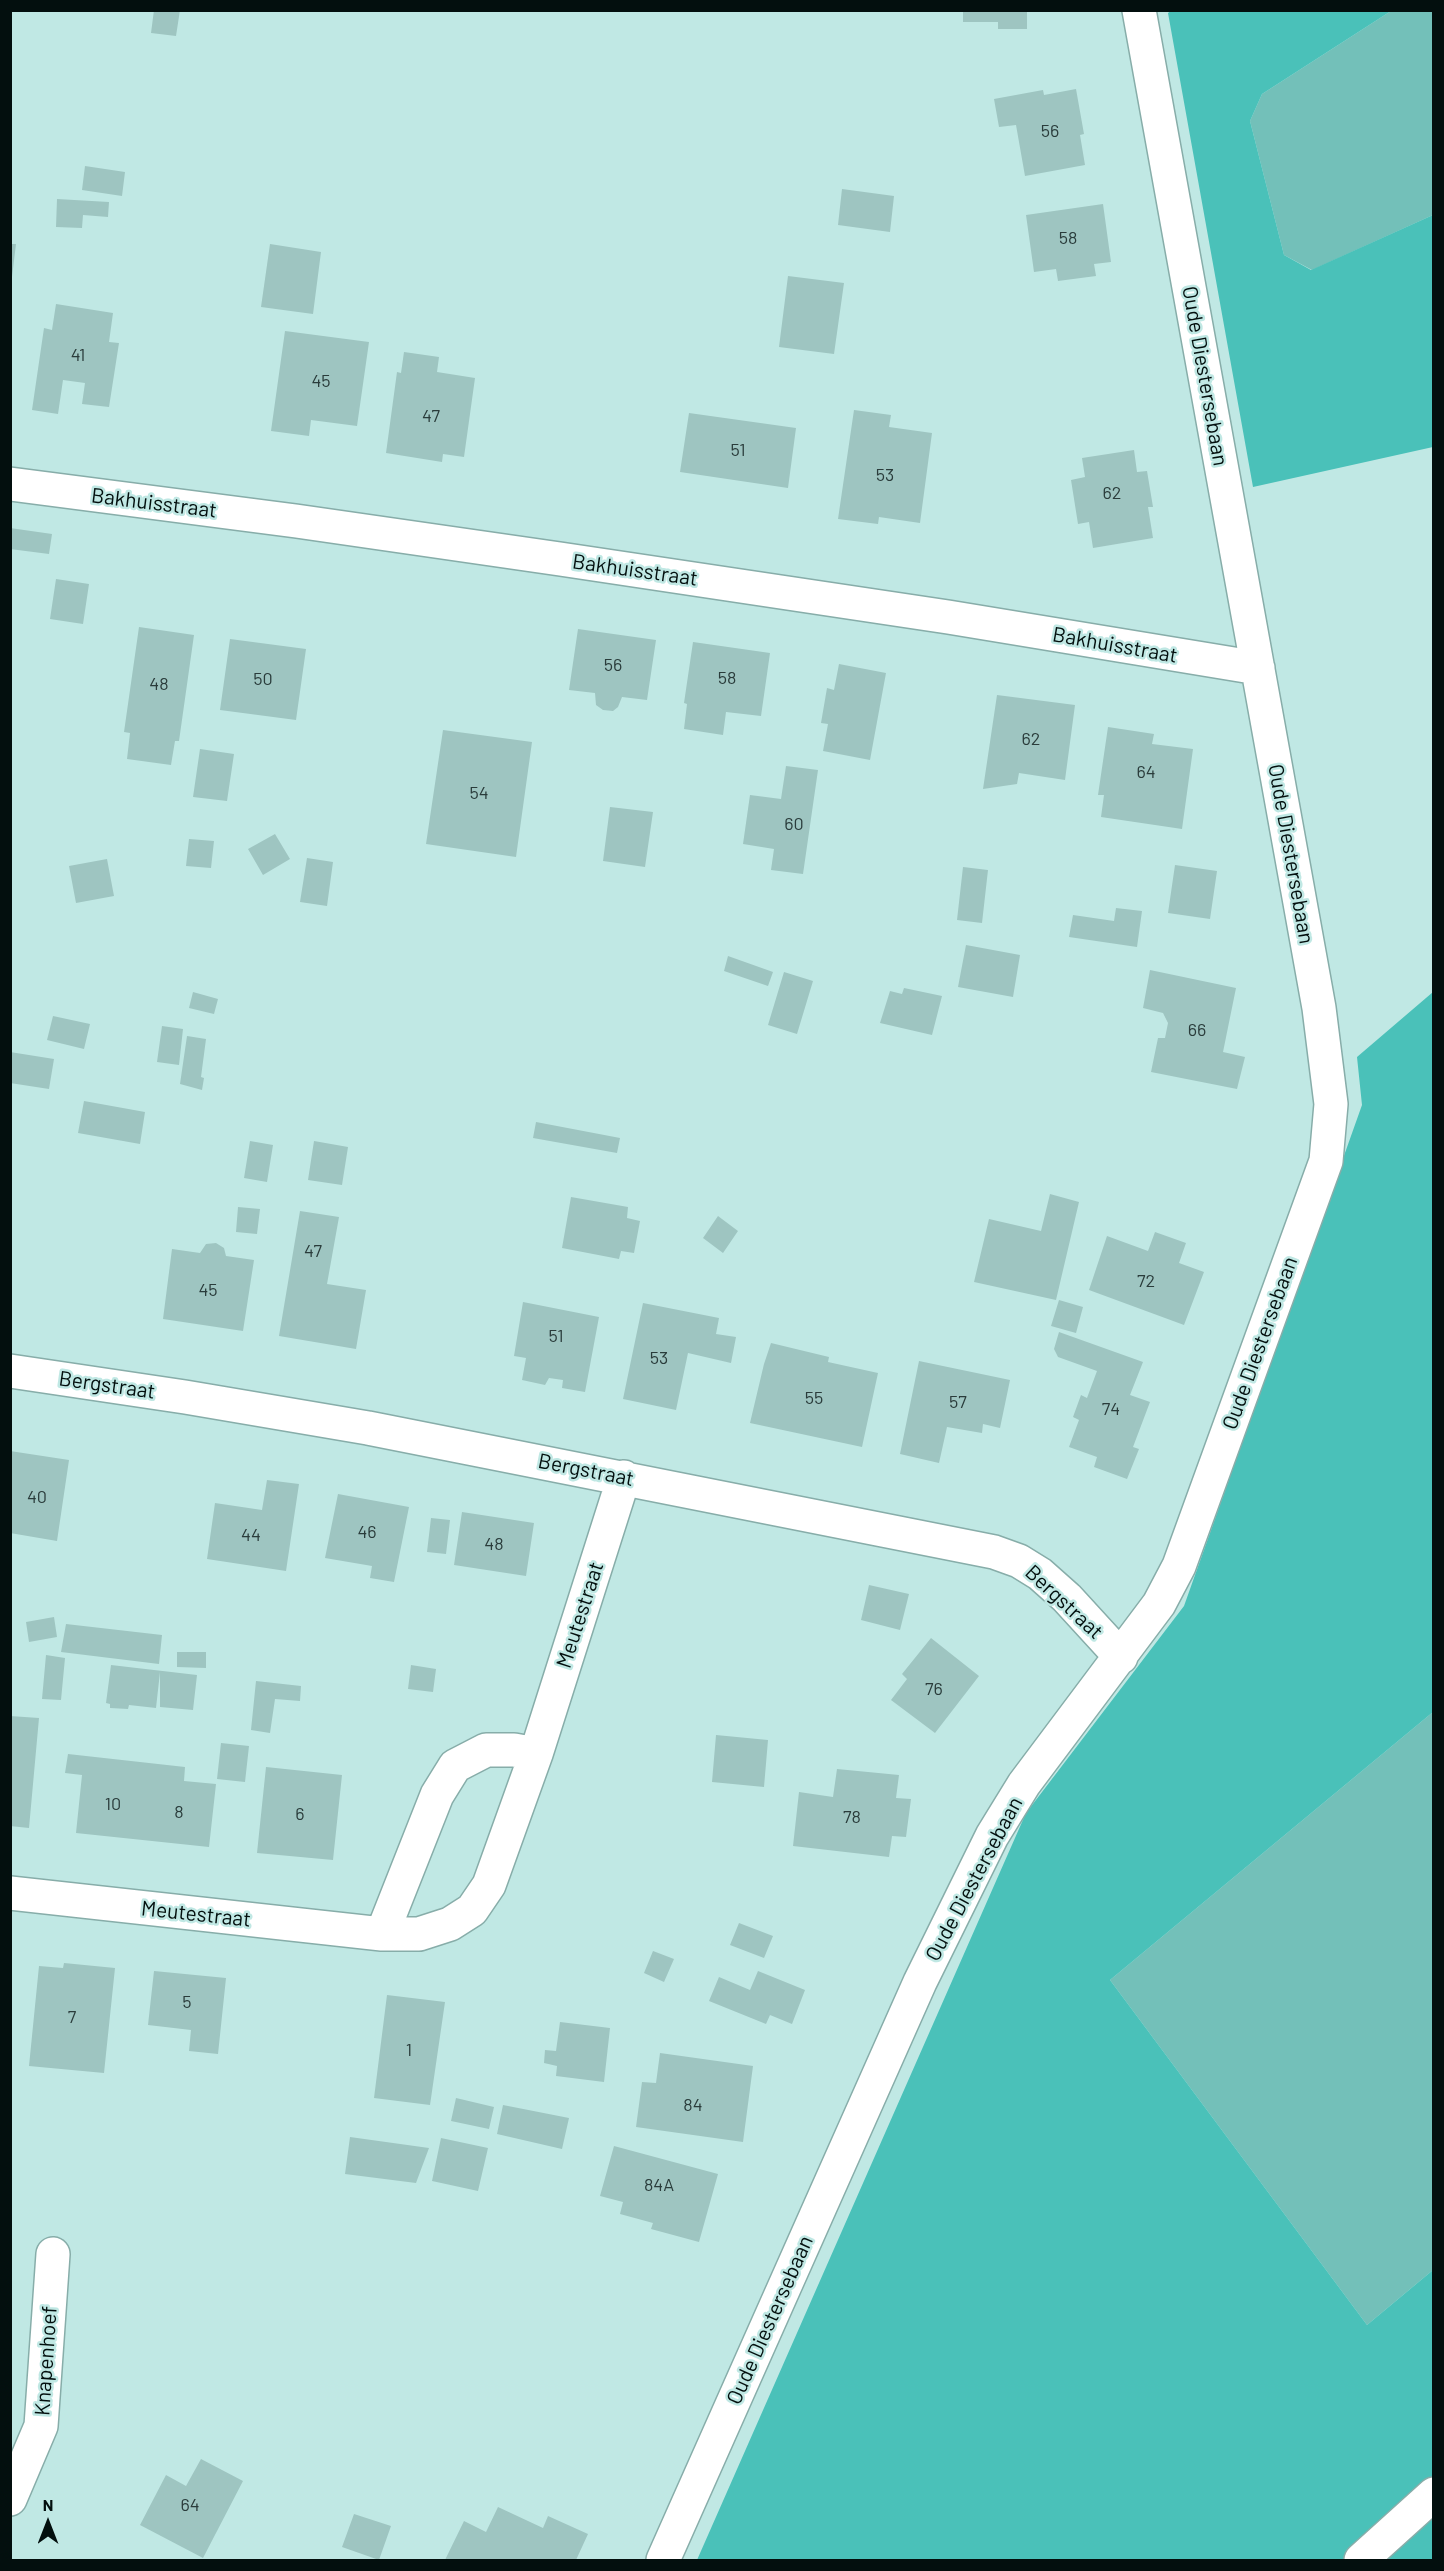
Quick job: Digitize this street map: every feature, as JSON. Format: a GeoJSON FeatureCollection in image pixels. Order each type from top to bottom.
{"type":"FeatureCollection","features":[{"type":"Feature","properties":{"kind":"street","name":"Oude Diestersebaan"},"geometry":{"type":"LineString","coordinates":[[663,2560],[920,1982],[992,1836],[1024,1784],[1160,1604],[1179,1566],[1326,1161],[1331,1104],[1319,1008],[1139,10]]}},
{"type":"Feature","properties":{"kind":"street","name":"Bakhuisstraat"},"geometry":{"type":"LineString","coordinates":[[10,484],[296,521],[948,616],[1258,668]]}},
{"type":"Feature","properties":{"kind":"street","name":"Bergstraat"},"geometry":{"type":"LineString","coordinates":[[10,1371],[368,1428],[994,1552],[1019,1561],[1040,1574],[1067,1598],[1121,1657]]}},
{"type":"Feature","properties":{"kind":"street","name":"Meutestraat"},"geometry":{"type":"LineString","coordinates":[[10,1893],[382,1934],[419,1934],[450,1924],[472,1910],[489,1885],[536,1754],[624,1477]]}},
{"type":"Feature","properties":{"kind":"street"},"geometry":{"type":"LineString","coordinates":[[382,1934],[437,1795],[455,1766],[486,1750],[514,1750],[536,1754]]}},
{"type":"Feature","properties":{"kind":"street","name":"Knapenhoef"},"geometry":{"type":"LineString","coordinates":[[10,2499],[41,2426],[52,2254]]}},
{"type":"Feature","properties":{"kind":"street"},"geometry":{"type":"LineString","coordinates":[[1361,2560],[1434,2494]]}},
{"type":"Feature","properties":{"kind":"shaded area"},"geometry":{"type":"Polygon","coordinates":[[[1172,10],[1391,11],[1262,94],[1250,121],[1284,255],[1311,270],[1433,215],[1433,447],[1253,487],[1168,13],[1172,10]]]}},
{"type":"Feature","properties":{"kind":"shaded area"},"geometry":{"type":"Polygon","coordinates":[[[1391,11],[1433,11],[1433,215],[1312,270],[1284,255],[1250,121],[1262,94],[1391,11]]]}},
{"type":"Feature","properties":{"kind":"shaded area"},"geometry":{"type":"Polygon","coordinates":[[[1433,992],[1433,1712],[1110,1980],[1367,2325],[1433,2270],[1433,2560],[697,2560],[1026,1813],[1184,1606],[1362,1105],[1357,1057],[1433,992]]]}},
{"type":"Feature","properties":{"kind":"shaded area"},"geometry":{"type":"Polygon","coordinates":[[[1433,1712],[1433,2270],[1367,2325],[1110,1980],[1433,1712]]]}},
{"type":"Feature","properties":{"kind":"building"},"geometry":{"type":"Polygon","coordinates":[[[154,10],[180,10],[176,36],[151,33],[154,10]]]}},
{"type":"Feature","properties":{"kind":"building"},"geometry":{"type":"Polygon","coordinates":[[[963,10],[1027,10],[1027,29],[998,29],[998,22],[963,22],[963,10]]]}},
{"type":"Feature","properties":{"kind":"building"},"geometry":{"type":"Polygon","coordinates":[[[1076,89],[1084,134],[1080,135],[1085,165],[1025,176],[1016,125],[999,127],[994,99],[1043,90],[1044,95],[1076,89]]]}},
{"type":"Feature","properties":{"kind":"building"},"geometry":{"type":"Polygon","coordinates":[[[85,166],[125,172],[122,196],[82,190],[85,166]]]}},
{"type":"Feature","properties":{"kind":"building"},"geometry":{"type":"Polygon","coordinates":[[[842,189],[894,196],[890,232],[838,225],[842,189]]]}},
{"type":"Feature","properties":{"kind":"building"},"geometry":{"type":"Polygon","coordinates":[[[57,199],[109,202],[108,217],[83,215],[82,228],[56,227],[57,199]]]}},
{"type":"Feature","properties":{"kind":"building"},"geometry":{"type":"Polygon","coordinates":[[[1103,204],[1111,262],[1094,264],[1096,276],[1058,281],[1056,269],[1034,272],[1026,215],[1103,204]]]}},
{"type":"Feature","properties":{"kind":"building"},"geometry":{"type":"Polygon","coordinates":[[[10,244],[16,244],[12,277],[10,277],[10,244]]]}},
{"type":"Feature","properties":{"kind":"building"},"geometry":{"type":"Polygon","coordinates":[[[270,244],[321,252],[313,314],[261,307],[270,244]]]}},
{"type":"Feature","properties":{"kind":"building"},"geometry":{"type":"Polygon","coordinates":[[[788,276],[844,283],[834,354],[779,347],[788,276]]]}},
{"type":"Feature","properties":{"kind":"building"},"geometry":{"type":"Polygon","coordinates":[[[56,304],[113,313],[109,342],[119,343],[109,407],[82,404],[85,383],[63,380],[58,414],[32,410],[44,328],[52,330],[56,304]]]}},
{"type":"Feature","properties":{"kind":"building"},"geometry":{"type":"Polygon","coordinates":[[[285,331],[369,342],[357,426],[311,420],[309,436],[271,431],[285,331]]]}},
{"type":"Feature","properties":{"kind":"building"},"geometry":{"type":"Polygon","coordinates":[[[404,352],[439,357],[437,372],[475,378],[464,457],[443,454],[442,462],[386,453],[397,372],[401,373],[404,352]]]}},
{"type":"Feature","properties":{"kind":"building"},"geometry":{"type":"Polygon","coordinates":[[[854,410],[891,415],[889,427],[932,433],[920,523],[879,517],[878,524],[838,519],[854,410]]]}},
{"type":"Feature","properties":{"kind":"building"},"geometry":{"type":"Polygon","coordinates":[[[689,413],[796,428],[788,488],[680,472],[689,413]]]}},
{"type":"Feature","properties":{"kind":"building"},"geometry":{"type":"Polygon","coordinates":[[[1134,450],[1137,472],[1147,471],[1153,507],[1148,507],[1153,538],[1093,548],[1089,522],[1078,524],[1071,480],[1085,477],[1082,458],[1134,450]]]}},
{"type":"Feature","properties":{"kind":"building"},"geometry":{"type":"Polygon","coordinates":[[[10,528],[52,534],[49,554],[10,549],[10,528]]]}},
{"type":"Feature","properties":{"kind":"building"},"geometry":{"type":"Polygon","coordinates":[[[56,579],[89,584],[83,624],[50,619],[56,579]]]}},
{"type":"Feature","properties":{"kind":"building"},"geometry":{"type":"Polygon","coordinates":[[[139,627],[194,635],[179,741],[175,741],[171,765],[127,759],[130,733],[124,732],[139,627]]]}},
{"type":"Feature","properties":{"kind":"building"},"geometry":{"type":"Polygon","coordinates":[[[578,629],[656,640],[647,700],[622,697],[618,707],[613,711],[603,710],[596,705],[595,693],[569,690],[578,629]]]}},
{"type":"Feature","properties":{"kind":"building"},"geometry":{"type":"Polygon","coordinates":[[[230,639],[306,649],[296,720],[220,710],[230,639]]]}},
{"type":"Feature","properties":{"kind":"building"},"geometry":{"type":"Polygon","coordinates":[[[693,642],[770,653],[761,716],[726,712],[723,735],[684,729],[687,704],[684,703],[693,642]]]}},
{"type":"Feature","properties":{"kind":"building"},"geometry":{"type":"Polygon","coordinates":[[[839,664],[886,673],[870,760],[823,751],[828,724],[821,723],[827,688],[834,690],[839,664]]]}},
{"type":"Feature","properties":{"kind":"building"},"geometry":{"type":"Polygon","coordinates":[[[997,695],[1075,705],[1065,780],[1019,773],[1017,784],[983,789],[997,695]]]}},
{"type":"Feature","properties":{"kind":"building"},"geometry":{"type":"Polygon","coordinates":[[[1108,727],[1154,734],[1152,744],[1193,749],[1182,829],[1101,817],[1104,795],[1098,795],[1108,727]]]}},
{"type":"Feature","properties":{"kind":"building"},"geometry":{"type":"Polygon","coordinates":[[[443,730],[532,742],[516,857],[426,844],[443,730]]]}},
{"type":"Feature","properties":{"kind":"building"},"geometry":{"type":"Polygon","coordinates":[[[200,749],[234,754],[227,801],[193,797],[200,749]]]}},
{"type":"Feature","properties":{"kind":"building"},"geometry":{"type":"Polygon","coordinates":[[[786,766],[818,770],[803,874],[771,870],[774,849],[743,844],[750,795],[781,799],[786,766]]]}},
{"type":"Feature","properties":{"kind":"building"},"geometry":{"type":"Polygon","coordinates":[[[610,807],[653,812],[645,867],[603,861],[610,807]]]}},
{"type":"Feature","properties":{"kind":"building"},"geometry":{"type":"Polygon","coordinates":[[[275,834],[290,859],[263,875],[248,849],[275,834]]]}},
{"type":"Feature","properties":{"kind":"building"},"geometry":{"type":"Polygon","coordinates":[[[189,839],[214,841],[211,868],[186,866],[189,839]]]}},
{"type":"Feature","properties":{"kind":"building"},"geometry":{"type":"Polygon","coordinates":[[[307,858],[333,862],[327,906],[300,902],[307,858]]]}},
{"type":"Feature","properties":{"kind":"building"},"geometry":{"type":"Polygon","coordinates":[[[107,859],[114,896],[76,903],[69,866],[107,859]]]}},
{"type":"Feature","properties":{"kind":"building"},"geometry":{"type":"Polygon","coordinates":[[[1175,865],[1217,871],[1210,919],[1168,913],[1175,865]]]}},
{"type":"Feature","properties":{"kind":"building"},"geometry":{"type":"Polygon","coordinates":[[[963,867],[988,870],[982,923],[957,920],[963,867]]]}},
{"type":"Feature","properties":{"kind":"building"},"geometry":{"type":"Polygon","coordinates":[[[1116,908],[1142,911],[1137,947],[1069,937],[1073,915],[1114,921],[1116,908]]]}},
{"type":"Feature","properties":{"kind":"building"},"geometry":{"type":"Polygon","coordinates":[[[966,945],[1020,955],[1013,997],[958,987],[966,945]]]}},
{"type":"Feature","properties":{"kind":"building"},"geometry":{"type":"Polygon","coordinates":[[[728,956],[773,972],[768,986],[724,971],[728,956]]]}},
{"type":"Feature","properties":{"kind":"building"},"geometry":{"type":"Polygon","coordinates":[[[1150,970],[1236,988],[1223,1052],[1245,1057],[1237,1089],[1151,1072],[1158,1038],[1165,1038],[1168,1023],[1163,1013],[1143,1008],[1150,970]]]}},
{"type":"Feature","properties":{"kind":"building"},"geometry":{"type":"Polygon","coordinates":[[[784,972],[813,981],[797,1034],[768,1025],[784,972]]]}},
{"type":"Feature","properties":{"kind":"building"},"geometry":{"type":"Polygon","coordinates":[[[904,988],[942,996],[932,1035],[880,1023],[890,991],[902,994],[904,988]]]}},
{"type":"Feature","properties":{"kind":"building"},"geometry":{"type":"Polygon","coordinates":[[[193,992],[218,999],[214,1014],[189,1008],[193,992]]]}},
{"type":"Feature","properties":{"kind":"building"},"geometry":{"type":"Polygon","coordinates":[[[53,1016],[90,1024],[84,1049],[47,1040],[53,1016]]]}},
{"type":"Feature","properties":{"kind":"building"},"geometry":{"type":"Polygon","coordinates":[[[162,1026],[183,1029],[179,1065],[157,1062],[162,1026]]]}},
{"type":"Feature","properties":{"kind":"building"},"geometry":{"type":"Polygon","coordinates":[[[187,1036],[206,1039],[201,1077],[204,1078],[202,1090],[180,1084],[187,1036]]]}},
{"type":"Feature","properties":{"kind":"building"},"geometry":{"type":"Polygon","coordinates":[[[10,1052],[54,1059],[49,1089],[10,1083],[10,1052]]]}},
{"type":"Feature","properties":{"kind":"building"},"geometry":{"type":"Polygon","coordinates":[[[84,1101],[145,1112],[140,1144],[78,1133],[84,1101]]]}},
{"type":"Feature","properties":{"kind":"building"},"geometry":{"type":"Polygon","coordinates":[[[536,1122],[620,1138],[617,1153],[533,1138],[536,1122]]]}},
{"type":"Feature","properties":{"kind":"building"},"geometry":{"type":"Polygon","coordinates":[[[250,1141],[273,1145],[267,1182],[244,1178],[250,1141]]]}},
{"type":"Feature","properties":{"kind":"building"},"geometry":{"type":"Polygon","coordinates":[[[314,1141],[348,1147],[342,1185],[308,1180],[314,1141]]]}},
{"type":"Feature","properties":{"kind":"building"},"geometry":{"type":"Polygon","coordinates":[[[1050,1194],[1079,1202],[1056,1300],[974,1282],[989,1219],[1041,1231],[1050,1194]]]}},
{"type":"Feature","properties":{"kind":"building"},"geometry":{"type":"Polygon","coordinates":[[[571,1197],[628,1207],[627,1218],[640,1221],[634,1253],[621,1251],[619,1259],[562,1248],[571,1197]]]}},
{"type":"Feature","properties":{"kind":"building"},"geometry":{"type":"Polygon","coordinates":[[[238,1207],[260,1209],[257,1234],[236,1232],[238,1207]]]}},
{"type":"Feature","properties":{"kind":"building"},"geometry":{"type":"Polygon","coordinates":[[[300,1211],[339,1217],[327,1284],[366,1290],[356,1349],[279,1336],[300,1211]]]}},
{"type":"Feature","properties":{"kind":"building"},"geometry":{"type":"Polygon","coordinates":[[[718,1216],[738,1231],[723,1253],[703,1238],[718,1216]]]}},
{"type":"Feature","properties":{"kind":"building"},"geometry":{"type":"Polygon","coordinates":[[[1155,1232],[1186,1243],[1179,1263],[1204,1272],[1184,1325],[1089,1290],[1107,1236],[1148,1251],[1155,1232]]]}},
{"type":"Feature","properties":{"kind":"building"},"geometry":{"type":"Polygon","coordinates":[[[216,1243],[224,1248],[226,1256],[254,1260],[243,1331],[163,1319],[172,1249],[200,1253],[206,1244],[216,1243]]]}},
{"type":"Feature","properties":{"kind":"building"},"geometry":{"type":"Polygon","coordinates":[[[1059,1300],[1083,1307],[1076,1333],[1051,1326],[1059,1300]]]}},
{"type":"Feature","properties":{"kind":"building"},"geometry":{"type":"Polygon","coordinates":[[[523,1302],[599,1317],[585,1392],[562,1388],[563,1380],[549,1378],[545,1385],[522,1380],[526,1358],[514,1356],[523,1302]]]}},
{"type":"Feature","properties":{"kind":"building"},"geometry":{"type":"Polygon","coordinates":[[[643,1303],[719,1318],[716,1334],[736,1337],[731,1363],[688,1353],[676,1410],[623,1399],[643,1303]]]}},
{"type":"Feature","properties":{"kind":"building"},"geometry":{"type":"Polygon","coordinates":[[[1059,1332],[1143,1362],[1130,1395],[1150,1402],[1133,1447],[1139,1449],[1127,1479],[1094,1467],[1097,1457],[1069,1447],[1079,1420],[1073,1417],[1081,1395],[1087,1398],[1097,1371],[1058,1357],[1054,1349],[1059,1332]]]}},
{"type":"Feature","properties":{"kind":"building"},"geometry":{"type":"Polygon","coordinates":[[[771,1343],[829,1357],[828,1362],[878,1373],[862,1447],[750,1423],[771,1343]]]}},
{"type":"Feature","properties":{"kind":"building"},"geometry":{"type":"Polygon","coordinates":[[[919,1361],[1010,1380],[1000,1428],[983,1424],[982,1433],[947,1427],[939,1463],[900,1454],[919,1361]]]}},
{"type":"Feature","properties":{"kind":"building"},"geometry":{"type":"Polygon","coordinates":[[[10,1451],[69,1460],[57,1541],[10,1533],[10,1451]]]}},
{"type":"Feature","properties":{"kind":"building"},"geometry":{"type":"Polygon","coordinates":[[[267,1480],[299,1484],[286,1571],[207,1559],[215,1503],[262,1510],[267,1480]]]}},
{"type":"Feature","properties":{"kind":"building"},"geometry":{"type":"Polygon","coordinates":[[[338,1494],[409,1507],[394,1582],[370,1578],[372,1566],[325,1558],[338,1494]]]}},
{"type":"Feature","properties":{"kind":"building"},"geometry":{"type":"Polygon","coordinates":[[[462,1512],[534,1523],[526,1576],[454,1565],[462,1512]]]}},
{"type":"Feature","properties":{"kind":"building"},"geometry":{"type":"Polygon","coordinates":[[[431,1518],[450,1520],[446,1554],[427,1552],[431,1518]]]}},
{"type":"Feature","properties":{"kind":"building"},"geometry":{"type":"Polygon","coordinates":[[[869,1585],[909,1594],[900,1630],[861,1620],[869,1585]]]}},
{"type":"Feature","properties":{"kind":"building"},"geometry":{"type":"Polygon","coordinates":[[[54,1617],[57,1637],[29,1642],[26,1622],[54,1617]]]}},
{"type":"Feature","properties":{"kind":"building"},"geometry":{"type":"Polygon","coordinates":[[[66,1624],[162,1635],[159,1664],[61,1652],[66,1624]]]}},
{"type":"Feature","properties":{"kind":"building"},"geometry":{"type":"Polygon","coordinates":[[[931,1638],[979,1676],[935,1733],[891,1700],[907,1679],[902,1674],[931,1638]]]}},
{"type":"Feature","properties":{"kind":"building"},"geometry":{"type":"Polygon","coordinates":[[[177,1652],[206,1652],[206,1668],[177,1667],[177,1652]]]}},
{"type":"Feature","properties":{"kind":"building"},"geometry":{"type":"Polygon","coordinates":[[[46,1655],[65,1658],[61,1700],[42,1699],[46,1655]]]}},
{"type":"Feature","properties":{"kind":"building"},"geometry":{"type":"Polygon","coordinates":[[[111,1665],[197,1675],[193,1710],[160,1707],[160,1672],[156,1708],[129,1705],[128,1709],[110,1708],[110,1704],[106,1703],[111,1665]]]}},
{"type":"Feature","properties":{"kind":"building"},"geometry":{"type":"Polygon","coordinates":[[[411,1665],[436,1669],[433,1692],[408,1689],[411,1665]]]}},
{"type":"Feature","properties":{"kind":"building"},"geometry":{"type":"Polygon","coordinates":[[[256,1681],[301,1686],[300,1701],[275,1699],[270,1733],[251,1730],[256,1681]]]}},
{"type":"Feature","properties":{"kind":"building"},"geometry":{"type":"Polygon","coordinates":[[[10,1716],[39,1718],[29,1828],[10,1826],[10,1716]]]}},
{"type":"Feature","properties":{"kind":"building"},"geometry":{"type":"Polygon","coordinates":[[[716,1735],[768,1740],[764,1787],[712,1782],[716,1735]]]}},
{"type":"Feature","properties":{"kind":"building"},"geometry":{"type":"Polygon","coordinates":[[[221,1743],[249,1746],[245,1782],[217,1779],[221,1743]]]}},
{"type":"Feature","properties":{"kind":"building"},"geometry":{"type":"Polygon","coordinates":[[[68,1754],[185,1767],[184,1781],[216,1784],[209,1847],[76,1833],[82,1775],[65,1773],[68,1754]]]}},
{"type":"Feature","properties":{"kind":"building"},"geometry":{"type":"Polygon","coordinates":[[[266,1767],[342,1775],[333,1860],[257,1853],[266,1767]]]}},
{"type":"Feature","properties":{"kind":"building"},"geometry":{"type":"Polygon","coordinates":[[[837,1769],[899,1775],[896,1798],[911,1799],[906,1837],[892,1836],[889,1857],[793,1846],[799,1792],[833,1797],[837,1769]]]}},
{"type":"Feature","properties":{"kind":"building"},"geometry":{"type":"Polygon","coordinates":[[[739,1923],[773,1936],[764,1958],[730,1945],[739,1923]]]}},
{"type":"Feature","properties":{"kind":"building"},"geometry":{"type":"Polygon","coordinates":[[[653,1951],[674,1959],[664,1982],[644,1973],[653,1951]]]}},
{"type":"Feature","properties":{"kind":"building"},"geometry":{"type":"Polygon","coordinates":[[[64,1963],[115,1968],[104,2073],[29,2066],[39,1966],[63,1968],[64,1963]]]}},
{"type":"Feature","properties":{"kind":"building"},"geometry":{"type":"Polygon","coordinates":[[[154,1971],[226,1978],[218,2054],[189,2051],[191,2030],[148,2025],[154,1971]]]}},
{"type":"Feature","properties":{"kind":"building"},"geometry":{"type":"Polygon","coordinates":[[[758,1971],[805,1990],[792,2024],[770,2015],[766,2024],[709,2001],[719,1977],[750,1990],[758,1971]]]}},
{"type":"Feature","properties":{"kind":"building"},"geometry":{"type":"Polygon","coordinates":[[[387,1995],[445,2002],[430,2105],[374,2098],[387,1995]]]}},
{"type":"Feature","properties":{"kind":"building"},"geometry":{"type":"Polygon","coordinates":[[[560,2022],[610,2028],[604,2082],[556,2076],[557,2066],[544,2063],[545,2050],[556,2051],[560,2022]]]}},
{"type":"Feature","properties":{"kind":"building"},"geometry":{"type":"Polygon","coordinates":[[[660,2053],[753,2066],[743,2142],[636,2127],[642,2082],[656,2083],[660,2053]]]}},
{"type":"Feature","properties":{"kind":"building"},"geometry":{"type":"Polygon","coordinates":[[[456,2098],[494,2107],[489,2129],[451,2121],[456,2098]]]}},
{"type":"Feature","properties":{"kind":"building"},"geometry":{"type":"Polygon","coordinates":[[[503,2105],[569,2118],[562,2149],[497,2134],[503,2105]]]}},
{"type":"Feature","properties":{"kind":"building"},"geometry":{"type":"Polygon","coordinates":[[[350,2137],[429,2148],[416,2183],[345,2174],[350,2137]]]}},
{"type":"Feature","properties":{"kind":"building"},"geometry":{"type":"Polygon","coordinates":[[[441,2138],[488,2148],[478,2191],[432,2181],[441,2138]]]}},
{"type":"Feature","properties":{"kind":"building"},"geometry":{"type":"Polygon","coordinates":[[[614,2146],[718,2174],[699,2242],[651,2229],[653,2223],[620,2214],[623,2202],[600,2196],[614,2146]]]}},
{"type":"Feature","properties":{"kind":"building"},"geometry":{"type":"Polygon","coordinates":[[[201,2459],[243,2481],[203,2558],[140,2525],[166,2475],[186,2486],[201,2459]]]}},
{"type":"Feature","properties":{"kind":"building"},"geometry":{"type":"Polygon","coordinates":[[[498,2507],[543,2528],[548,2516],[588,2534],[576,2560],[445,2560],[464,2521],[486,2532],[498,2507]]]}},
{"type":"Feature","properties":{"kind":"building"},"geometry":{"type":"Polygon","coordinates":[[[354,2514],[391,2526],[379,2560],[342,2547],[354,2514]]]}}]}
